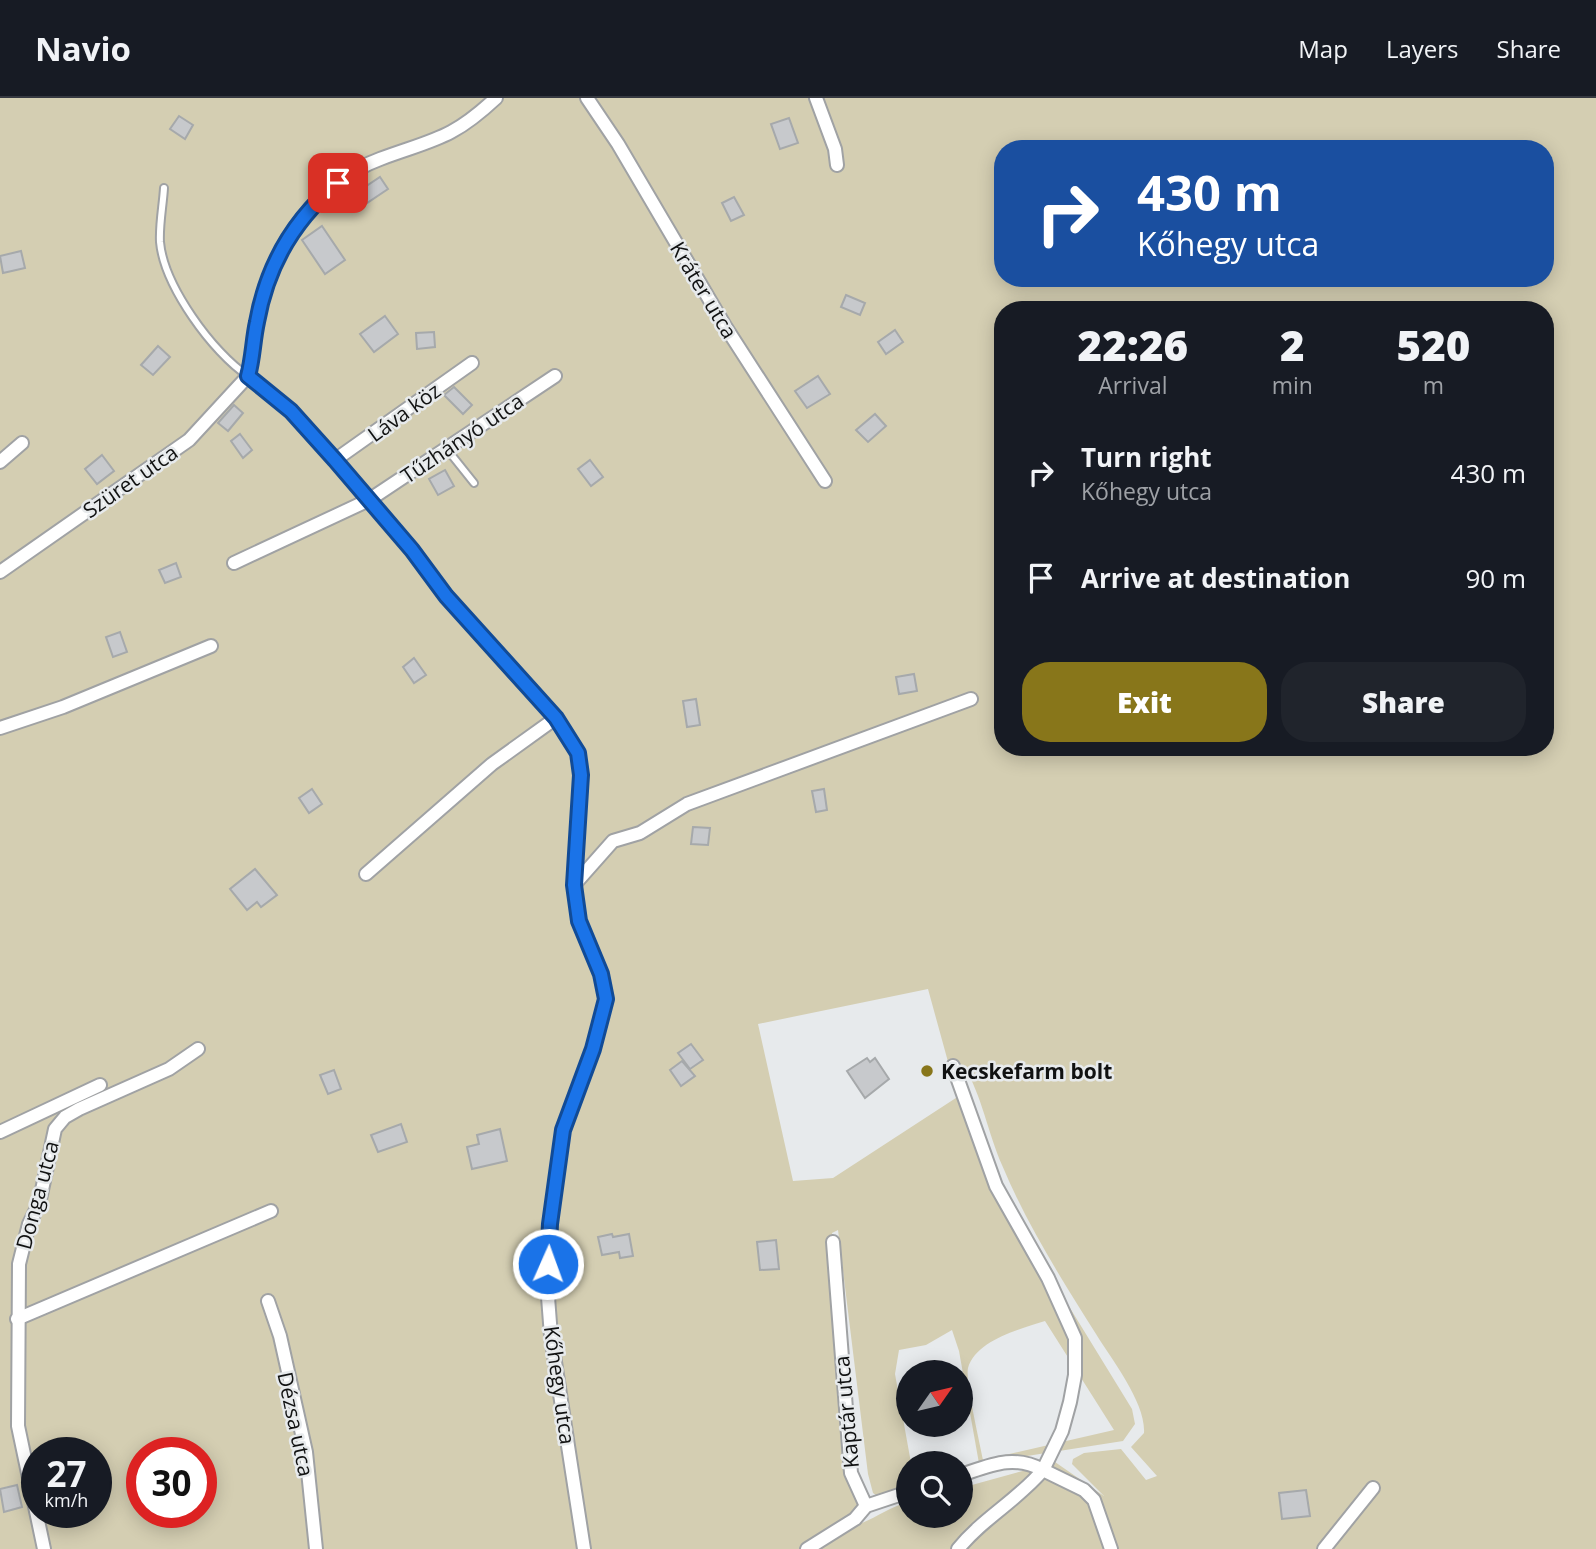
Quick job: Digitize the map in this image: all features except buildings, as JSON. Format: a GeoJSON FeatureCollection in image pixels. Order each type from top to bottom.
{"type":"FeatureCollection","features":[{"type":"Feature","properties":{"kind":"street"},"geometry":{"type":"LineString","coordinates":[[248,376],[261,303],[272,268],[300,221],[318,199],[362,167],[449,136],[474,119],[496,98]]}},
{"type":"Feature","properties":{"kind":"street","name":"Kráter utca"},"geometry":{"type":"LineString","coordinates":[[587,98],[618,144],[724,326],[825,481]]}},
{"type":"Feature","properties":{"kind":"street"},"geometry":{"type":"LineString","coordinates":[[816,98],[835,149],[837,165]]}},
{"type":"Feature","properties":{"kind":"street","name":"Láva köz"},"geometry":{"type":"LineString","coordinates":[[335,460],[472,363]]}},
{"type":"Feature","properties":{"kind":"street","name":"Kőhegy utca"},"geometry":{"type":"LineString","coordinates":[[248,376],[291,411],[335,460],[412,550],[446,596],[556,718],[578,753],[581,775],[574,885],[579,921],[601,974],[606,999],[593,1049],[563,1130],[550,1224],[547,1284],[551,1336],[584,1549]]}},
{"type":"Feature","properties":{"kind":"street","name":"Szüret utca"},"geometry":{"type":"LineString","coordinates":[[0,572],[188,440],[248,376]]}},
{"type":"Feature","properties":{"kind":"street","name":"Tűzhányó utca"},"geometry":{"type":"LineString","coordinates":[[234,563],[369,500],[555,376]]}},
{"type":"Feature","properties":{"kind":"street"},"geometry":{"type":"LineString","coordinates":[[0,462],[22,443]]}},
{"type":"Feature","properties":{"kind":"street"},"geometry":{"type":"LineString","coordinates":[[0,728],[63,707],[211,646]]}},
{"type":"Feature","properties":{"kind":"street"},"geometry":{"type":"LineString","coordinates":[[574,885],[613,841],[640,833],[687,804],[971,699]]}},
{"type":"Feature","properties":{"kind":"street"},"geometry":{"type":"LineString","coordinates":[[366,873],[492,764],[556,718]]}},
{"type":"Feature","properties":{"kind":"street","name":"Donga utca"},"geometry":{"type":"LineString","coordinates":[[44,1549],[18,1426],[17,1319],[19,1264],[29,1224],[39,1204],[55,1129],[76,1103],[169,1069],[198,1049]]}},
{"type":"Feature","properties":{"kind":"street"},"geometry":{"type":"LineString","coordinates":[[953,1066],[996,1186],[1048,1278],[1075,1338],[1076,1366],[1062,1431],[1043,1470],[1028,1488],[983,1521],[958,1549]]}},
{"type":"Feature","properties":{"kind":"street"},"geometry":{"type":"LineString","coordinates":[[0,1132],[76,1103],[100,1085]]}},
{"type":"Feature","properties":{"kind":"street"},"geometry":{"type":"LineString","coordinates":[[17,1319],[271,1211]]}},
{"type":"Feature","properties":{"kind":"street","name":"Kaptár utca"},"geometry":{"type":"LineString","coordinates":[[833,1242],[849,1459],[854,1484],[866,1506]]}},
{"type":"Feature","properties":{"kind":"street","name":"Dézsa utca"},"geometry":{"type":"LineString","coordinates":[[268,1301],[280,1336],[306,1452],[316,1549]]}},
{"type":"Feature","properties":{"kind":"street"},"geometry":{"type":"LineString","coordinates":[[973,1471],[1009,1460],[1029,1462],[1084,1490],[1094,1500],[1111,1549]]}},
{"type":"Feature","properties":{"kind":"street"},"geometry":{"type":"LineString","coordinates":[[1324,1549],[1373,1488]]}},
{"type":"Feature","properties":{"kind":"street"},"geometry":{"type":"LineString","coordinates":[[807,1549],[855,1519],[866,1506],[896,1496]]}},
{"type":"Feature","properties":{"kind":"lane"},"geometry":{"type":"LineString","coordinates":[[164,188],[160,240],[174,284],[191,314],[236,368],[248,376]]}},
{"type":"Feature","properties":{"kind":"lane"},"geometry":{"type":"LineString","coordinates":[[446,448],[474,483]]}},
{"type":"Feature","properties":{"kind":"shaded area"},"geometry":{"type":"Polygon","coordinates":[[[0,98],[1596,98],[1596,1549],[0,1549],[0,98]],[[928,989],[758,1024],[793,1181],[833,1178],[962,1094],[999,1178],[1046,1269],[1132,1409],[1135,1424],[1123,1441],[1027,1456],[980,1469],[973,1430],[973,1408],[983,1460],[1114,1430],[1045,1321],[1000,1337],[980,1350],[972,1360],[961,1360],[952,1330],[926,1345],[899,1350],[895,1374],[896,1437],[906,1437],[909,1451],[896,1451],[896,1494],[881,1499],[873,1493],[868,1474],[838,1230],[832,1233],[862,1523],[896,1506],[896,1528],[973,1528],[973,1485],[1055,1462],[1104,1496],[1072,1464],[1073,1459],[1084,1453],[1121,1449],[1146,1480],[1157,1476],[1131,1447],[1144,1433],[1140,1409],[1134,1395],[1058,1273],[1022,1209],[964,1066],[950,1069],[928,989]]]}},
{"type":"Feature","properties":{"kind":"place","name":"Kecskefarm bolt"},"geometry":{"type":"Point","coordinates":[927,1071]}},
{"type":"Feature","properties":{"kind":"route"},"geometry":{"type":"LineString","coordinates":[[338,183],[318,199],[300,221],[272,268],[256,325],[248,376],[291,411],[335,460],[412,550],[446,596],[556,718],[578,753],[581,775],[574,851],[574,885],[579,921],[587,947],[601,974],[606,999],[593,1049],[563,1130],[550,1224],[548,1264]]}}]}
